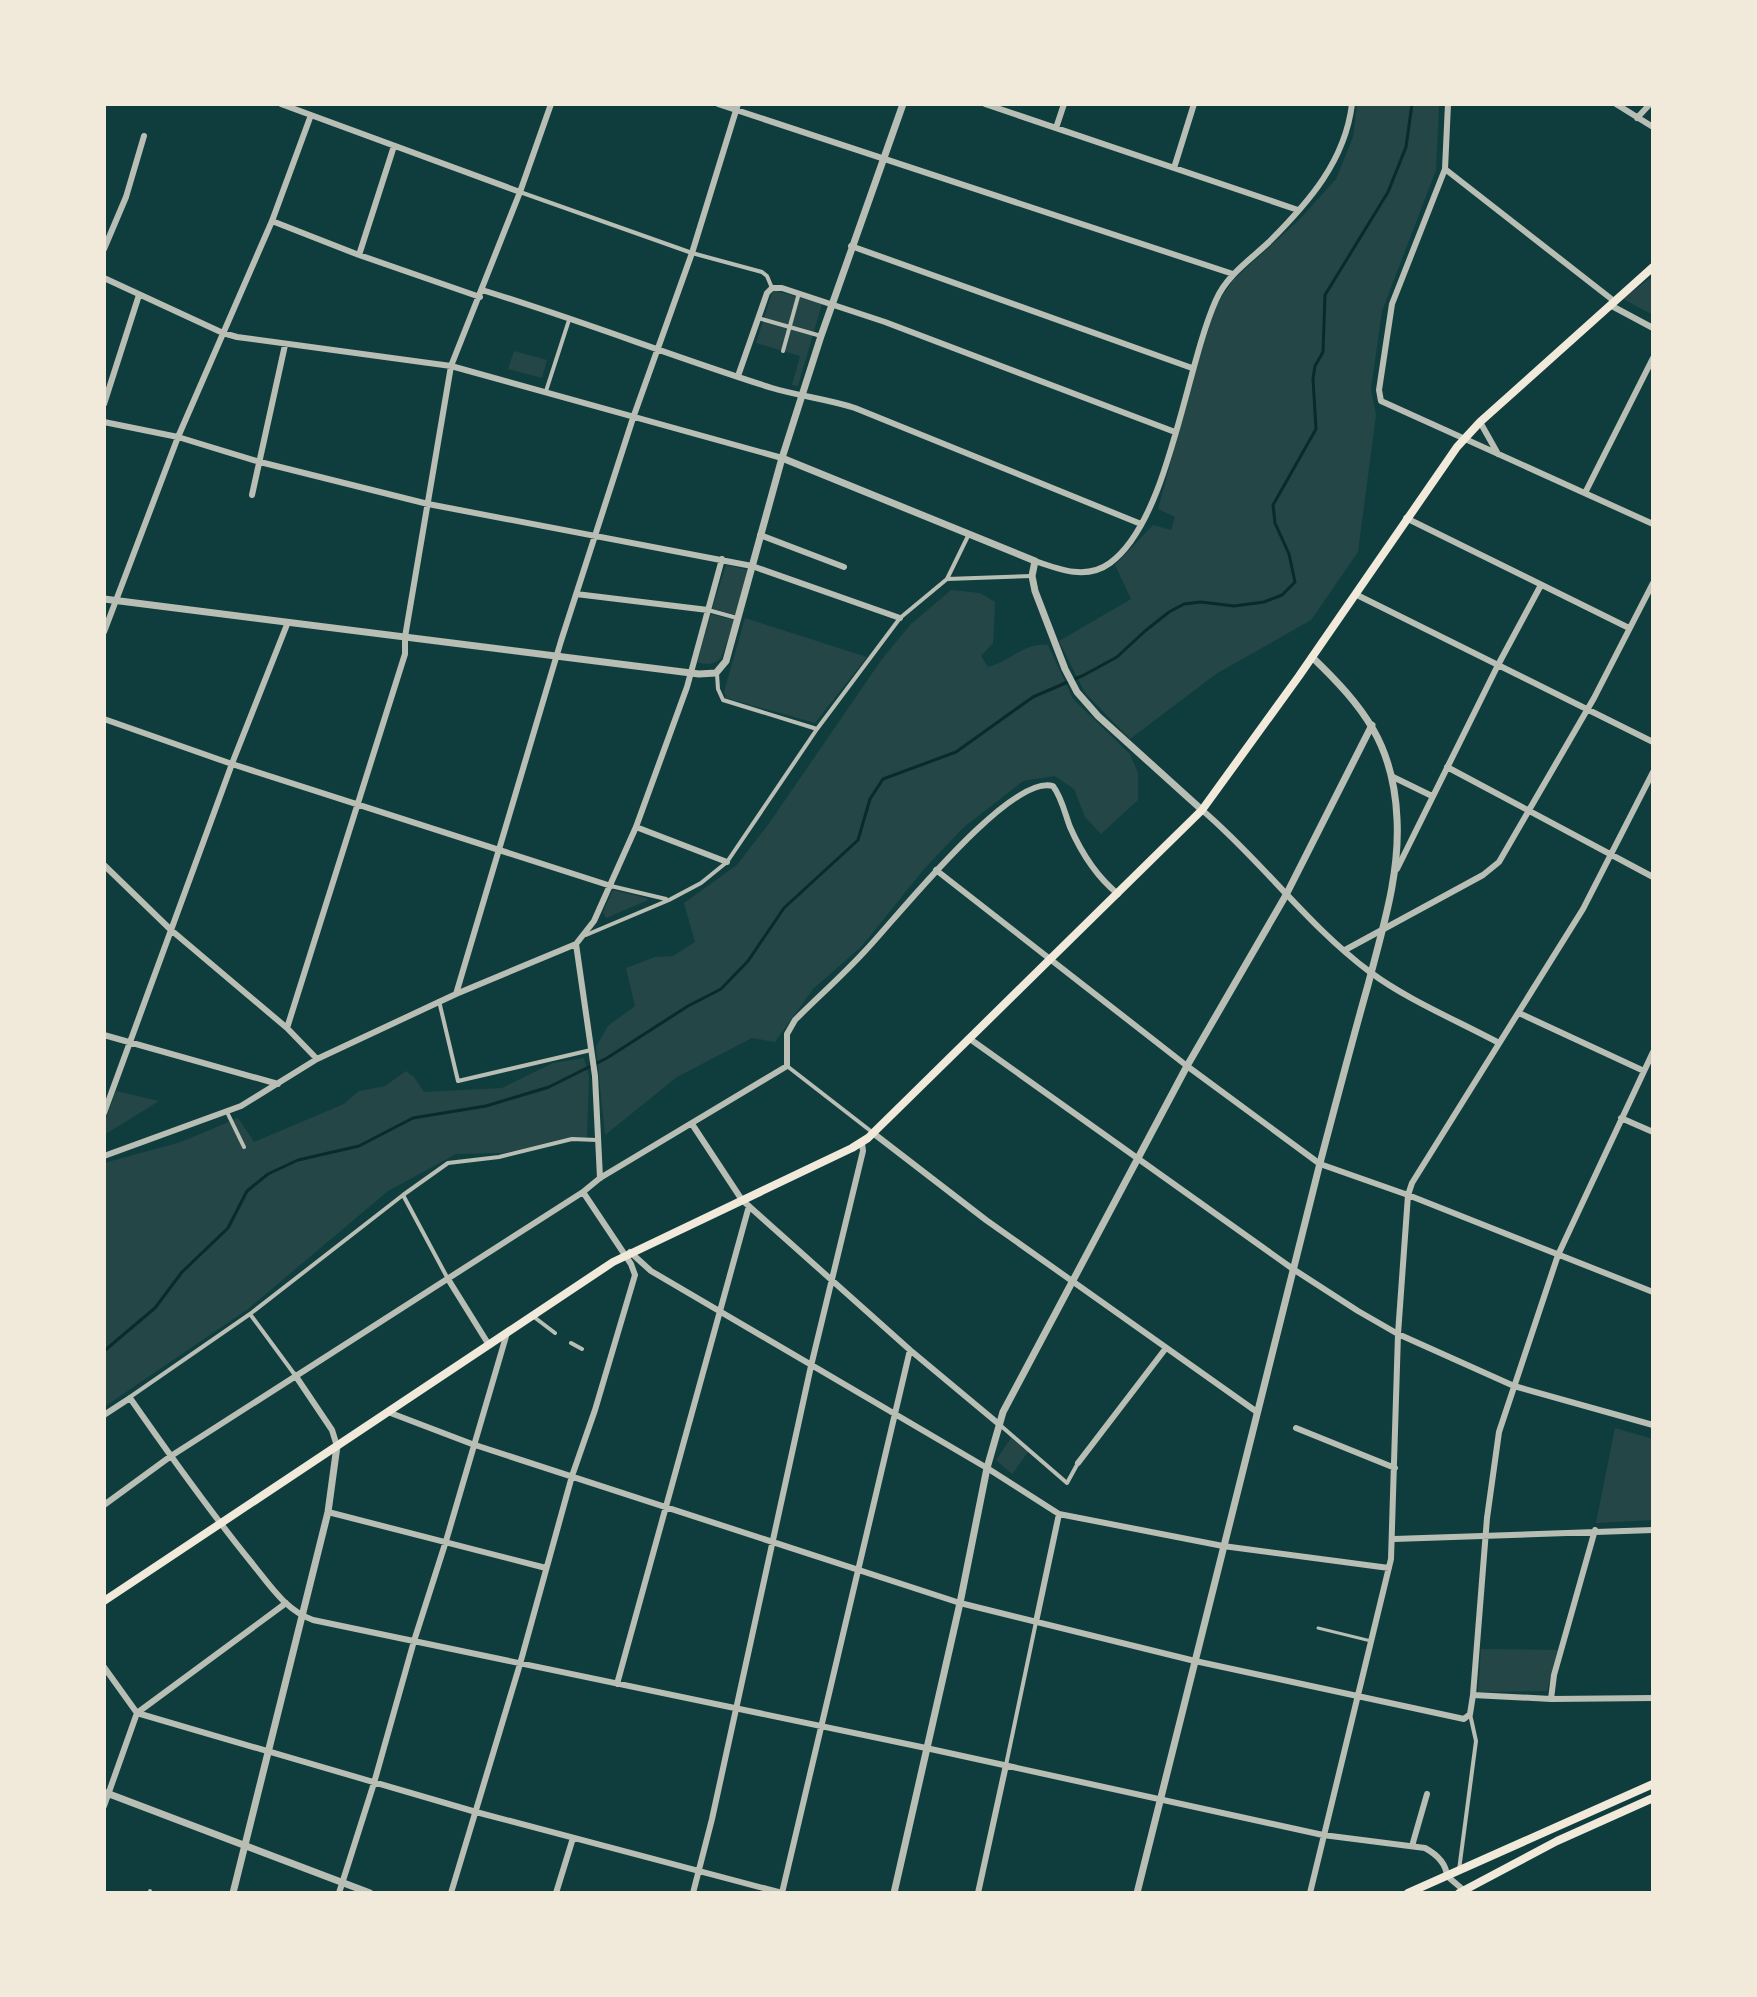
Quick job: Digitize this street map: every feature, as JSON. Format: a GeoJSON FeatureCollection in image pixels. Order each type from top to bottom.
{"type":"FeatureCollection","features":[{"type":"Feature","properties":{"kind":"main road"},"geometry":{"type":"LineString","coordinates":[[104,1601],[628,1254],[746,1203],[862,1143],[1202,810],[1463,439],[1653,267]]}},
{"type":"Feature","properties":{"kind":"main road"},"geometry":{"type":"LineString","coordinates":[[1408,1893],[1653,1784]]}},
{"type":"Feature","properties":{"kind":"main road"},"geometry":{"type":"LineString","coordinates":[[1463,1892],[1557,1841],[1653,1798]]}},
{"type":"Feature","properties":{"kind":"street"},"geometry":{"type":"LineString","coordinates":[[281,104],[692,253],[762,272],[772,288]]}},
{"type":"Feature","properties":{"kind":"street"},"geometry":{"type":"LineString","coordinates":[[287,1028],[403,665],[405,637],[451,366],[520,192],[551,104]]}},
{"type":"Feature","properties":{"kind":"street"},"geometry":{"type":"LineString","coordinates":[[718,104],[737,107],[1233,274]]}},
{"type":"Feature","properties":{"kind":"street"},"geometry":{"type":"LineString","coordinates":[[817,729],[723,700],[716,673],[726,661],[782,458],[831,303],[903,104]]}},
{"type":"Feature","properties":{"kind":"street"},"geometry":{"type":"LineString","coordinates":[[985,104],[1298,210]]}},
{"type":"Feature","properties":{"kind":"street"},"geometry":{"type":"LineString","coordinates":[[1056,128],[1064,104]]}},
{"type":"Feature","properties":{"kind":"street"},"geometry":{"type":"LineString","coordinates":[[1174,168],[1194,104]]}},
{"type":"Feature","properties":{"kind":"street"},"geometry":{"type":"LineString","coordinates":[[104,278],[223,333],[285,345],[451,366],[782,458],[1035,561],[1073,573],[1096,570],[1123,551],[1141,524],[1160,483],[1192,368],[1217,297],[1233,274],[1270,241],[1325,179],[1340,152],[1352,104]]}},
{"type":"Feature","properties":{"kind":"street"},"geometry":{"type":"LineString","coordinates":[[1448,104],[1445,169],[1392,304],[1379,390],[1381,401],[1653,524]]}},
{"type":"Feature","properties":{"kind":"street"},"geometry":{"type":"LineString","coordinates":[[1616,104],[1653,127]]}},
{"type":"Feature","properties":{"kind":"street"},"geometry":{"type":"LineString","coordinates":[[1637,118],[1650,104]]}},
{"type":"Feature","properties":{"kind":"street"},"geometry":{"type":"LineString","coordinates":[[456,994],[576,594],[633,418],[692,253],[737,107]]}},
{"type":"Feature","properties":{"kind":"street"},"geometry":{"type":"LineString","coordinates":[[104,632],[178,437],[272,221],[311,115]]}},
{"type":"Feature","properties":{"kind":"street"},"geometry":{"type":"LineString","coordinates":[[104,249],[126,197],[144,136]]}},
{"type":"Feature","properties":{"kind":"street"},"geometry":{"type":"LineString","coordinates":[[359,255],[394,146]]}},
{"type":"Feature","properties":{"kind":"street"},"geometry":{"type":"LineString","coordinates":[[1445,169],[1612,303],[1653,328]]}},
{"type":"Feature","properties":{"kind":"street"},"geometry":{"type":"LineString","coordinates":[[272,221],[359,255],[481,294],[570,317],[658,351],[772,388],[855,408],[1141,524]]}},
{"type":"Feature","properties":{"kind":"street"},"geometry":{"type":"LineString","coordinates":[[851,246],[1192,368]]}},
{"type":"Feature","properties":{"kind":"street"},"geometry":{"type":"LineString","coordinates":[[772,288],[831,303],[1175,432]]}},
{"type":"Feature","properties":{"kind":"street"},"geometry":{"type":"LineString","coordinates":[[738,376],[767,293],[772,288]]}},
{"type":"Feature","properties":{"kind":"street"},"geometry":{"type":"LineString","coordinates":[[783,351],[799,293]]}},
{"type":"Feature","properties":{"kind":"street"},"geometry":{"type":"LineString","coordinates":[[104,404],[139,295]]}},
{"type":"Feature","properties":{"kind":"street"},"geometry":{"type":"LineString","coordinates":[[546,392],[570,317]]}},
{"type":"Feature","properties":{"kind":"street"},"geometry":{"type":"LineString","coordinates":[[758,318],[821,336]]}},
{"type":"Feature","properties":{"kind":"street"},"geometry":{"type":"LineString","coordinates":[[252,495],[285,345]]}},
{"type":"Feature","properties":{"kind":"street"},"geometry":{"type":"LineString","coordinates":[[1585,493],[1653,358]]}},
{"type":"Feature","properties":{"kind":"street"},"geometry":{"type":"LineString","coordinates":[[104,422],[178,437],[260,462],[428,504],[752,566],[900,618]]}},
{"type":"Feature","properties":{"kind":"street"},"geometry":{"type":"LineString","coordinates":[[1480,422],[1498,454]]}},
{"type":"Feature","properties":{"kind":"street"},"geometry":{"type":"LineString","coordinates":[[1406,518],[1629,628]]}},
{"type":"Feature","properties":{"kind":"street"},"geometry":{"type":"LineString","coordinates":[[104,1156],[227,1112],[317,1059],[439,1001],[576,944],[586,935],[701,883],[727,862],[817,729],[900,618],[947,579],[969,534]]}},
{"type":"Feature","properties":{"kind":"street"},"geometry":{"type":"LineString","coordinates":[[760,535],[844,567]]}},
{"type":"Feature","properties":{"kind":"street"},"geometry":{"type":"LineString","coordinates":[[586,935],[636,827],[692,673],[722,559]]}},
{"type":"Feature","properties":{"kind":"street"},"geometry":{"type":"LineString","coordinates":[[1035,561],[1032,576],[1035,591],[1065,669],[1077,692],[1098,716],[1255,859],[1286,895],[1371,973],[1499,1043]]}},
{"type":"Feature","properties":{"kind":"street"},"geometry":{"type":"LineString","coordinates":[[947,579],[1032,576]]}},
{"type":"Feature","properties":{"kind":"street"},"geometry":{"type":"LineString","coordinates":[[1345,950],[1491,869],[1505,854],[1587,709],[1653,583]]}},
{"type":"Feature","properties":{"kind":"street"},"geometry":{"type":"LineString","coordinates":[[1395,872],[1541,585]]}},
{"type":"Feature","properties":{"kind":"street"},"geometry":{"type":"LineString","coordinates":[[576,594],[708,610],[739,618]]}},
{"type":"Feature","properties":{"kind":"street"},"geometry":{"type":"LineString","coordinates":[[1355,594],[1653,742]]}},
{"type":"Feature","properties":{"kind":"street"},"geometry":{"type":"LineString","coordinates":[[104,599],[692,673],[716,673]]}},
{"type":"Feature","properties":{"kind":"street"},"geometry":{"type":"LineString","coordinates":[[104,1113],[232,764],[288,622]]}},
{"type":"Feature","properties":{"kind":"street"},"geometry":{"type":"LineString","coordinates":[[1137,1893],[1395,872],[1397,822],[1391,776],[1372,725],[1348,694],[1312,657]]}},
{"type":"Feature","properties":{"kind":"street"},"geometry":{"type":"LineString","coordinates":[[104,719],[358,805],[611,886],[669,900]]}},
{"type":"Feature","properties":{"kind":"street"},"geometry":{"type":"LineString","coordinates":[[894,1893],[960,1603],[987,1468],[1003,1412],[1187,1066],[1286,895],[1372,725]]}},
{"type":"Feature","properties":{"kind":"street"},"geometry":{"type":"LineString","coordinates":[[1447,767],[1653,877]]}},
{"type":"Feature","properties":{"kind":"street"},"geometry":{"type":"LineString","coordinates":[[1310,1893],[1394,1539],[1398,1334],[1408,1195],[1412,1183],[1583,909],[1653,772]]}},
{"type":"Feature","properties":{"kind":"street"},"geometry":{"type":"LineString","coordinates":[[1391,776],[1432,796]]}},
{"type":"Feature","properties":{"kind":"street"},"geometry":{"type":"LineString","coordinates":[[787,1066],[787,1034],[795,1020],[865,951],[936,870],[977,830],[1027,791],[1047,785],[1058,792],[1069,825],[1087,858],[1118,894]]}},
{"type":"Feature","properties":{"kind":"street"},"geometry":{"type":"LineString","coordinates":[[636,827],[727,862]]}},
{"type":"Feature","properties":{"kind":"street"},"geometry":{"type":"LineString","coordinates":[[104,865],[171,930],[287,1028],[317,1059]]}},
{"type":"Feature","properties":{"kind":"street"},"geometry":{"type":"LineString","coordinates":[[936,870],[1187,1066],[1320,1164],[1408,1195],[1653,1292]]}},
{"type":"Feature","properties":{"kind":"street"},"geometry":{"type":"LineString","coordinates":[[576,944],[595,1076],[600,1178]]}},
{"type":"Feature","properties":{"kind":"street"},"geometry":{"type":"LineString","coordinates":[[439,1001],[458,1081],[592,1054]]}},
{"type":"Feature","properties":{"kind":"street"},"geometry":{"type":"LineString","coordinates":[[1519,1013],[1644,1071]]}},
{"type":"Feature","properties":{"kind":"street"},"geometry":{"type":"LineString","coordinates":[[104,1035],[278,1084]]}},
{"type":"Feature","properties":{"kind":"street"},"geometry":{"type":"LineString","coordinates":[[970,1039],[1293,1269],[1398,1334],[1514,1386],[1653,1425]]}},
{"type":"Feature","properties":{"kind":"street"},"geometry":{"type":"LineString","coordinates":[[1459,1870],[1476,1741],[1469,1715],[1495,1446],[1558,1255],[1653,1052]]}},
{"type":"Feature","properties":{"kind":"street"},"geometry":{"type":"LineString","coordinates":[[104,1505],[171,1456],[583,1192],[600,1178],[787,1066]]}},
{"type":"Feature","properties":{"kind":"street"},"geometry":{"type":"LineString","coordinates":[[787,1066],[922,1173],[1257,1412]]}},
{"type":"Feature","properties":{"kind":"street"},"geometry":{"type":"LineString","coordinates":[[227,1112],[244,1147]]}},
{"type":"Feature","properties":{"kind":"street"},"geometry":{"type":"LineString","coordinates":[[1621,1118],[1653,1132]]}},
{"type":"Feature","properties":{"kind":"street"},"geometry":{"type":"LineString","coordinates":[[692,1124],[746,1203],[910,1350],[1067,1483],[1078,1463],[1166,1348]]}},
{"type":"Feature","properties":{"kind":"street"},"geometry":{"type":"LineString","coordinates":[[104,1415],[250,1314],[448,1163],[499,1157],[572,1139],[600,1140]]}},
{"type":"Feature","properties":{"kind":"street"},"geometry":{"type":"LineString","coordinates":[[693,1893],[811,1366],[863,1151],[862,1143]]}},
{"type":"Feature","properties":{"kind":"street"},"geometry":{"type":"LineString","coordinates":[[451,1893],[520,1664],[572,1476],[635,1275],[628,1254],[583,1192]]}},
{"type":"Feature","properties":{"kind":"street"},"geometry":{"type":"LineString","coordinates":[[403,1195],[448,1279],[489,1345]]}},
{"type":"Feature","properties":{"kind":"street"},"geometry":{"type":"LineString","coordinates":[[617,1684],[722,1311],[746,1203]]}},
{"type":"Feature","properties":{"kind":"street"},"geometry":{"type":"LineString","coordinates":[[628,1254],[651,1271],[987,1468],[1059,1514],[1223,1546],[1389,1568]]}},
{"type":"Feature","properties":{"kind":"street"},"geometry":{"type":"LineString","coordinates":[[635,1275],[651,1271]]}},
{"type":"Feature","properties":{"kind":"street"},"geometry":{"type":"LineString","coordinates":[[233,1893],[328,1512],[337,1446],[332,1430],[250,1314]]}},
{"type":"Feature","properties":{"kind":"street"},"geometry":{"type":"LineString","coordinates":[[532,1316],[555,1333]]}},
{"type":"Feature","properties":{"kind":"street"},"geometry":{"type":"LineString","coordinates":[[339,1893],[507,1333]]}},
{"type":"Feature","properties":{"kind":"street"},"geometry":{"type":"LineString","coordinates":[[571,1343],[582,1349]]}},
{"type":"Feature","properties":{"kind":"street"},"geometry":{"type":"LineString","coordinates":[[104,1667],[137,1713],[476,1812],[782,1893],[910,1350]]}},
{"type":"Feature","properties":{"kind":"street"},"geometry":{"type":"LineString","coordinates":[[130,1398],[220,1524],[286,1603],[301,1616],[1323,1835],[1412,1846],[1433,1853],[1446,1868],[1447,1876],[1463,1892]]}},
{"type":"Feature","properties":{"kind":"street"},"geometry":{"type":"LineString","coordinates":[[388,1412],[472,1444],[960,1603],[1195,1661],[1459,1719],[1469,1715]]}},
{"type":"Feature","properties":{"kind":"street"},"geometry":{"type":"LineString","coordinates":[[1296,1428],[1395,1468]]}},
{"type":"Feature","properties":{"kind":"street"},"geometry":{"type":"LineString","coordinates":[[328,1512],[546,1568]]}},
{"type":"Feature","properties":{"kind":"street"},"geometry":{"type":"LineString","coordinates":[[978,1893],[1059,1514]]}},
{"type":"Feature","properties":{"kind":"street"},"geometry":{"type":"LineString","coordinates":[[1551,1699],[1554,1675],[1595,1530]]}},
{"type":"Feature","properties":{"kind":"street"},"geometry":{"type":"LineString","coordinates":[[1394,1539],[1653,1530]]}},
{"type":"Feature","properties":{"kind":"street"},"geometry":{"type":"LineString","coordinates":[[104,1806],[105,1792],[137,1713],[286,1603]]}},
{"type":"Feature","properties":{"kind":"street"},"geometry":{"type":"LineString","coordinates":[[1473,1695],[1551,1699],[1653,1698]]}},
{"type":"Feature","properties":{"kind":"street"},"geometry":{"type":"LineString","coordinates":[[105,1792],[370,1893]]}},
{"type":"Feature","properties":{"kind":"street"},"geometry":{"type":"LineString","coordinates":[[1412,1846],[1427,1794]]}},
{"type":"Feature","properties":{"kind":"street"},"geometry":{"type":"LineString","coordinates":[[556,1893],[573,1838]]}},
{"type":"Feature","properties":{"kind":"lane"},"geometry":{"type":"LineString","coordinates":[[1318,1628],[1371,1641]]}},
{"type":"Feature","properties":{"kind":"shaded area"},"geometry":{"type":"Polygon","coordinates":[[[1357,104],[1439,104],[1436,170],[1382,311],[1371,389],[1376,415],[1358,552],[1311,620],[1216,674],[1130,739],[1085,693],[1059,641],[1131,599],[1115,565],[1153,525],[1171,530],[1175,517],[1158,509],[1216,305],[1234,279],[1300,219],[1336,179],[1353,137],[1357,104]]]}},
{"type":"Feature","properties":{"kind":"shaded area"},"geometry":{"type":"Polygon","coordinates":[[[1650,278],[1653,282],[1653,315],[1623,299],[1650,278]]]}},
{"type":"Feature","properties":{"kind":"shaded area"},"geometry":{"type":"Polygon","coordinates":[[[773,290],[822,304],[798,386],[792,385],[800,356],[756,343],[773,290]]]}},
{"type":"Feature","properties":{"kind":"shaded area"},"geometry":{"type":"Polygon","coordinates":[[[514,351],[547,360],[542,378],[508,369],[514,351]]]}},
{"type":"Feature","properties":{"kind":"shaded area"},"geometry":{"type":"Polygon","coordinates":[[[726,565],[748,570],[737,615],[712,609],[726,565]]]}},
{"type":"Feature","properties":{"kind":"shaded area"},"geometry":{"type":"Polygon","coordinates":[[[951,590],[980,593],[995,602],[993,643],[981,656],[988,667],[1032,646],[1048,645],[1073,699],[1130,754],[1138,773],[1138,800],[1101,834],[1085,817],[1074,789],[1055,776],[1023,781],[964,827],[924,869],[862,946],[813,989],[775,1042],[752,1038],[677,1077],[605,1135],[596,1047],[608,1026],[635,1006],[626,968],[655,957],[673,956],[695,942],[684,903],[737,865],[882,659],[911,624],[951,590]]]}},
{"type":"Feature","properties":{"kind":"shaded area"},"geometry":{"type":"Polygon","coordinates":[[[711,614],[735,620],[721,658],[704,664],[697,662],[711,614]]]}},
{"type":"Feature","properties":{"kind":"shaded area"},"geometry":{"type":"Polygon","coordinates":[[[745,618],[867,657],[815,723],[726,698],[724,692],[745,618]]]}},
{"type":"Feature","properties":{"kind":"shaded area"},"geometry":{"type":"Polygon","coordinates":[[[613,890],[648,900],[606,918],[603,912],[613,890]]]}},
{"type":"Feature","properties":{"kind":"shaded area"},"geometry":{"type":"Polygon","coordinates":[[[584,1058],[589,1076],[587,1137],[503,1153],[456,1154],[388,1191],[248,1309],[104,1407],[104,1163],[181,1142],[238,1118],[254,1142],[344,1104],[359,1091],[385,1086],[406,1071],[424,1092],[502,1088],[553,1063],[584,1058]]]}},
{"type":"Feature","properties":{"kind":"shaded area"},"geometry":{"type":"Polygon","coordinates":[[[116,1091],[159,1101],[104,1135],[104,1124],[116,1091]]]}},
{"type":"Feature","properties":{"kind":"shaded area"},"geometry":{"type":"Polygon","coordinates":[[[1615,1428],[1653,1439],[1653,1520],[1596,1523],[1615,1428]]]}},
{"type":"Feature","properties":{"kind":"shaded area"},"geometry":{"type":"Polygon","coordinates":[[[1011,1438],[1028,1452],[1012,1474],[996,1460],[1011,1438]]]}},
{"type":"Feature","properties":{"kind":"shaded area"},"geometry":{"type":"Polygon","coordinates":[[[1481,1649],[1558,1650],[1547,1691],[1478,1692],[1481,1649]]]}},
{"type":"Feature","properties":{"kind":"waterway"},"geometry":{"type":"LineString","coordinates":[[104,1351],[155,1308],[182,1272],[228,1228],[247,1191],[268,1174],[298,1160],[359,1146],[413,1118],[486,1106],[549,1087],[607,1058],[688,1006],[721,989],[748,961],[784,908],[858,840],[870,799],[883,779],[956,752],[1033,697],[1117,657],[1169,612],[1184,604],[1201,602],[1234,606],[1264,602],[1282,595],[1295,582],[1289,554],[1275,523],[1273,505],[1316,429],[1313,379],[1315,366],[1323,352],[1325,295],[1388,192],[1406,147],[1412,104]]}}]}
